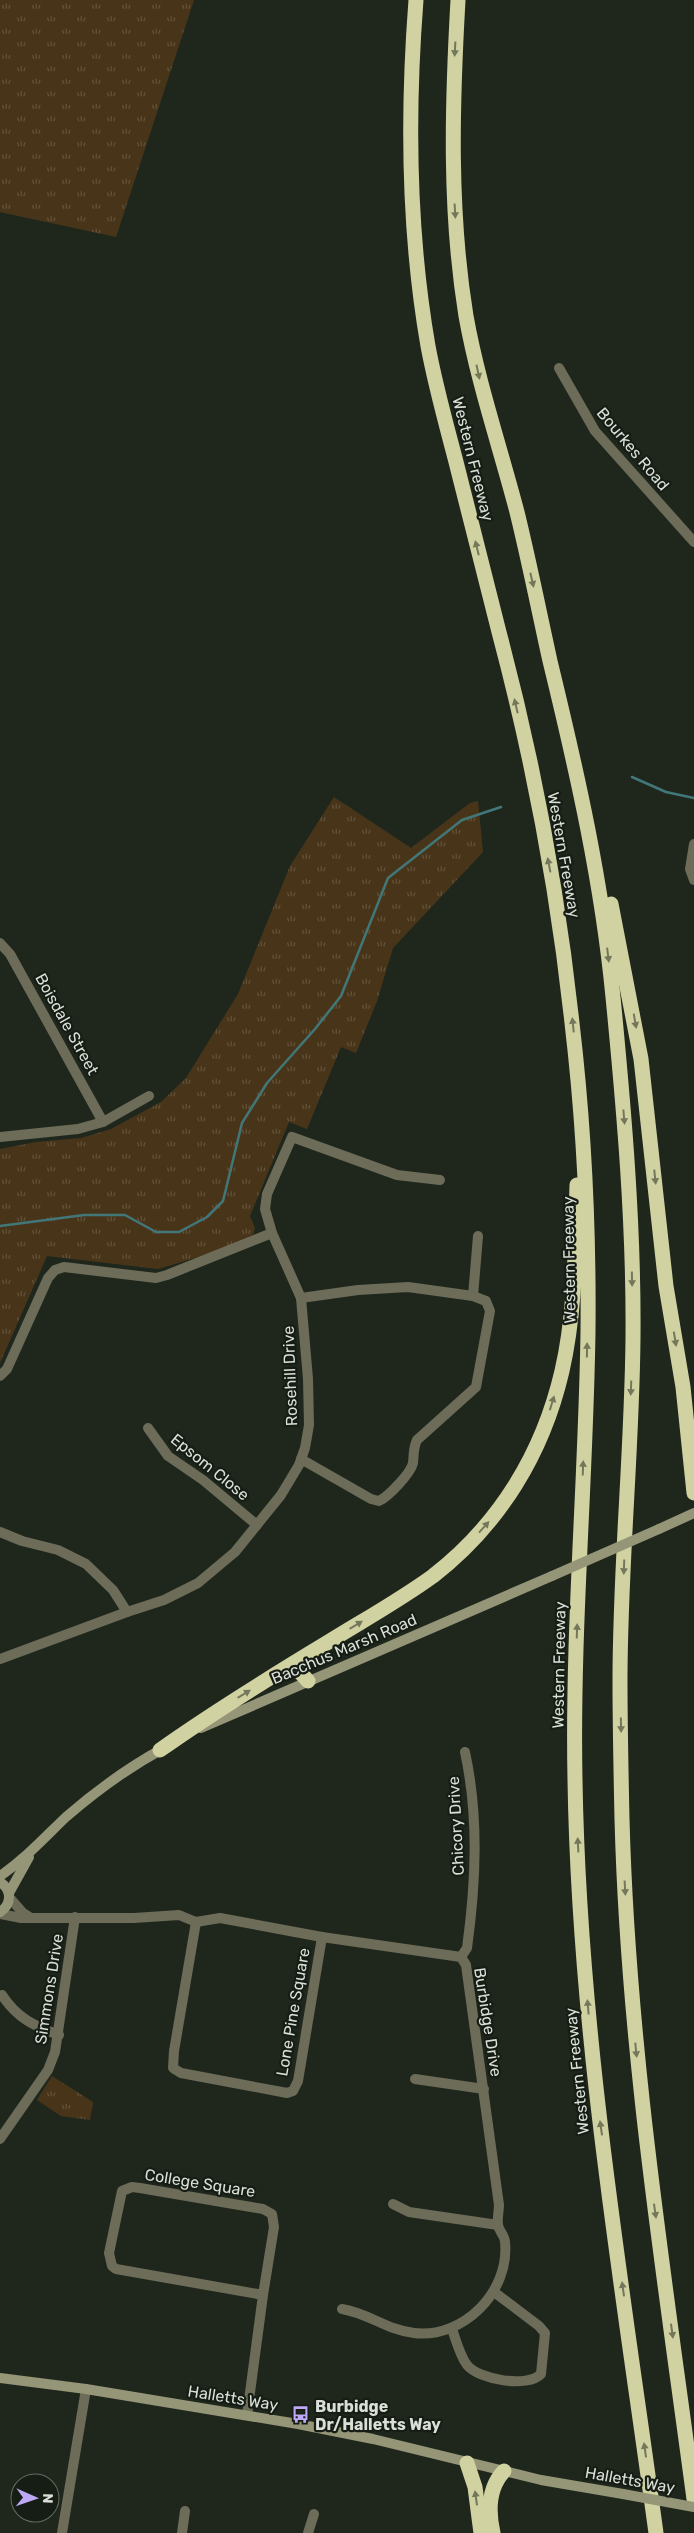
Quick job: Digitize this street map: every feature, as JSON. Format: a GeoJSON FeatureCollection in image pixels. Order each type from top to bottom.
{"type":"FeatureCollection","features":[{"type":"Feature","properties":{"kind":"highway","name":"Western Freeway"},"geometry":{"type":"LineString","coordinates":[[416,0],[410,104],[410,166],[413,234],[428,344],[438,394],[499,632],[533,782],[558,914],[578,1074],[586,1183],[588,1284],[586,1399],[575,1679],[575,1785],[580,1888],[587,2004],[598,2107],[656,2533]]}},
{"type":"Feature","properties":{"kind":"highway","name":"Western Freeway"},"geometry":{"type":"LineString","coordinates":[[458,0],[452,146],[457,246],[467,320],[484,396],[517,514],[588,820],[613,991],[630,1184],[633,1339],[620,1677],[622,1823],[630,2002],[646,2153],[694,2500]]}},
{"type":"Feature","properties":{"kind":"highway"},"geometry":{"type":"LineString","coordinates":[[588,820],[611,904],[642,1060],[666,1286],[683,1388],[694,1493]]}},
{"type":"Feature","properties":{"kind":"highway"},"geometry":{"type":"LineString","coordinates":[[160,1750],[210,1715],[408,1592],[453,1559],[502,1506],[528,1466],[547,1420],[562,1373],[568,1340],[576,1240],[575,1144],[578,1074]]}},
{"type":"Feature","properties":{"kind":"highway"},"geometry":{"type":"LineString","coordinates":[[300,1660],[298,1671],[308,1681]]}},
{"type":"Feature","properties":{"kind":"highway"},"geometry":{"type":"LineString","coordinates":[[467,2463],[475,2487],[481,2533]]}},
{"type":"Feature","properties":{"kind":"highway"},"geometry":{"type":"LineString","coordinates":[[492,2533],[490,2503],[497,2479],[504,2471]]}},
{"type":"Feature","properties":{"kind":"main road","name":"Bacchus Marsh Road"},"geometry":{"type":"LineString","coordinates":[[0,1876],[30,1854],[87,1800],[139,1762],[160,1750],[208,1725],[694,1513]]}},
{"type":"Feature","properties":{"kind":"main road","name":"Bacchus Marsh Road"},"geometry":{"type":"LineString","coordinates":[[0,1913],[6,1907],[9,1895],[30,1854]]}},
{"type":"Feature","properties":{"kind":"main road"},"geometry":{"type":"LineString","coordinates":[[0,1882],[9,1895]]}},
{"type":"Feature","properties":{"kind":"main road","name":"Halletts Way"},"geometry":{"type":"LineString","coordinates":[[0,2378],[86,2389],[247,2415],[373,2439],[504,2471],[694,2508]]}},
{"type":"Feature","properties":{"kind":"street","name":"Bourkes Road"},"geometry":{"type":"LineString","coordinates":[[559,368],[596,431],[694,542]]}},
{"type":"Feature","properties":{"kind":"street"},"geometry":{"type":"LineString","coordinates":[[694,844],[690,869],[694,880]]}},
{"type":"Feature","properties":{"kind":"street","name":"Boisdale Street"},"geometry":{"type":"LineString","coordinates":[[0,943],[10,954],[103,1122]]}},
{"type":"Feature","properties":{"kind":"street"},"geometry":{"type":"LineString","coordinates":[[0,1137],[78,1129],[103,1122],[149,1096]]}},
{"type":"Feature","properties":{"kind":"street","name":"Rosehill Drive"},"geometry":{"type":"LineString","coordinates":[[0,1659],[164,1600],[198,1583],[235,1552],[281,1494],[301,1459],[305,1448],[308,1416],[308,1379],[301,1298],[272,1233],[265,1209],[268,1194],[292,1137],[398,1175],[440,1180]]}},
{"type":"Feature","properties":{"kind":"street"},"geometry":{"type":"LineString","coordinates":[[0,1376],[6,1368],[48,1278],[55,1270],[64,1267],[156,1278],[272,1233]]}},
{"type":"Feature","properties":{"kind":"street"},"geometry":{"type":"LineString","coordinates":[[473,1296],[478,1236]]}},
{"type":"Feature","properties":{"kind":"street"},"geometry":{"type":"LineString","coordinates":[[301,1298],[358,1290],[408,1287],[473,1296],[486,1300],[490,1311],[476,1386],[417,1440],[414,1446],[412,1465],[387,1497],[379,1501],[372,1499],[301,1459]]}},
{"type":"Feature","properties":{"kind":"street","name":"Epsom Close"},"geometry":{"type":"LineString","coordinates":[[148,1428],[168,1456],[203,1480],[257,1525]]}},
{"type":"Feature","properties":{"kind":"street"},"geometry":{"type":"LineString","coordinates":[[0,1532],[22,1541],[58,1550],[86,1564],[113,1590],[127,1612]]}},
{"type":"Feature","properties":{"kind":"street","name":"Chicory Drive"},"geometry":{"type":"LineString","coordinates":[[461,1957],[467,1948],[476,1864],[472,1787],[464,1752]]}},
{"type":"Feature","properties":{"kind":"street"},"geometry":{"type":"LineString","coordinates":[[9,1895],[23,1913],[31,1918]]}},
{"type":"Feature","properties":{"kind":"street","name":"Burbidge Drive"},"geometry":{"type":"LineString","coordinates":[[0,1913],[31,1918],[134,1918],[178,1915],[196,1922],[220,1918],[322,1937],[461,1957],[466,1965],[484,2089],[499,2205],[498,2224],[505,2242],[502,2274],[494,2292],[486,2302],[452,2329]]}},
{"type":"Feature","properties":{"kind":"street","name":"Simmons Drive"},"geometry":{"type":"LineString","coordinates":[[0,2139],[48,2070],[59,2035],[75,1917]]}},
{"type":"Feature","properties":{"kind":"street","name":"Lone Pine Square"},"geometry":{"type":"LineString","coordinates":[[196,1922],[174,2051],[174,2068],[181,2073],[287,2093],[293,2091],[298,2082],[322,1937]]}},
{"type":"Feature","properties":{"kind":"street"},"geometry":{"type":"LineString","coordinates":[[2,1995],[21,2019],[59,2035]]}},
{"type":"Feature","properties":{"kind":"street"},"geometry":{"type":"LineString","coordinates":[[415,2079],[484,2089]]}},
{"type":"Feature","properties":{"kind":"street","name":"College Square"},"geometry":{"type":"LineString","coordinates":[[132,2187],[140,2188],[269,2211],[274,2218],[274,2226],[263,2294],[116,2269],[110,2260],[109,2253],[122,2192],[132,2187]]}},
{"type":"Feature","properties":{"kind":"street"},"geometry":{"type":"LineString","coordinates":[[392,2204],[408,2212],[498,2224]]}},
{"type":"Feature","properties":{"kind":"street"},"geometry":{"type":"LineString","coordinates":[[342,2309],[359,2312],[381,2325],[414,2334],[452,2329],[466,2364],[478,2374],[525,2382],[535,2380],[541,2374],[545,2333],[539,2326],[494,2292]]}},
{"type":"Feature","properties":{"kind":"street"},"geometry":{"type":"LineString","coordinates":[[247,2415],[263,2294]]}},
{"type":"Feature","properties":{"kind":"street"},"geometry":{"type":"LineString","coordinates":[[62,2533],[86,2389]]}},
{"type":"Feature","properties":{"kind":"street"},"geometry":{"type":"LineString","coordinates":[[182,2533],[185,2511]]}},
{"type":"Feature","properties":{"kind":"street"},"geometry":{"type":"LineString","coordinates":[[308,2533],[314,2514]]}},
{"type":"Feature","properties":{"kind":"green space"},"geometry":{"type":"Polygon","coordinates":[[[0,0],[194,0],[116,237],[0,212],[0,0]]]}},
{"type":"Feature","properties":{"kind":"green space"},"geometry":{"type":"Polygon","coordinates":[[[334,797],[411,848],[470,803],[478,801],[483,852],[393,948],[377,1001],[356,1053],[341,1047],[307,1129],[289,1122],[250,1216],[255,1228],[253,1235],[215,1252],[158,1269],[47,1256],[0,1363],[0,1149],[36,1142],[81,1138],[111,1129],[161,1102],[186,1078],[238,994],[290,866],[334,797]]]}},
{"type":"Feature","properties":{"kind":"green space"},"geometry":{"type":"Polygon","coordinates":[[[52,2076],[93,2102],[90,2120],[61,2116],[37,2100],[52,2076]]]}},
{"type":"Feature","properties":{"kind":"waterway"},"geometry":{"type":"LineString","coordinates":[[632,777],[666,792],[694,798]]}},
{"type":"Feature","properties":{"kind":"waterway"},"geometry":{"type":"LineString","coordinates":[[0,1226],[84,1215],[125,1215],[156,1232],[179,1232],[207,1217],[223,1201],[242,1123],[267,1083],[315,1029],[341,996],[388,878],[462,820],[501,807]]}},
{"type":"Feature","properties":{"kind":"place","name":"Burbidge Dr/Halletts Way"},"geometry":{"type":"Point","coordinates":[301,2415]}}]}
